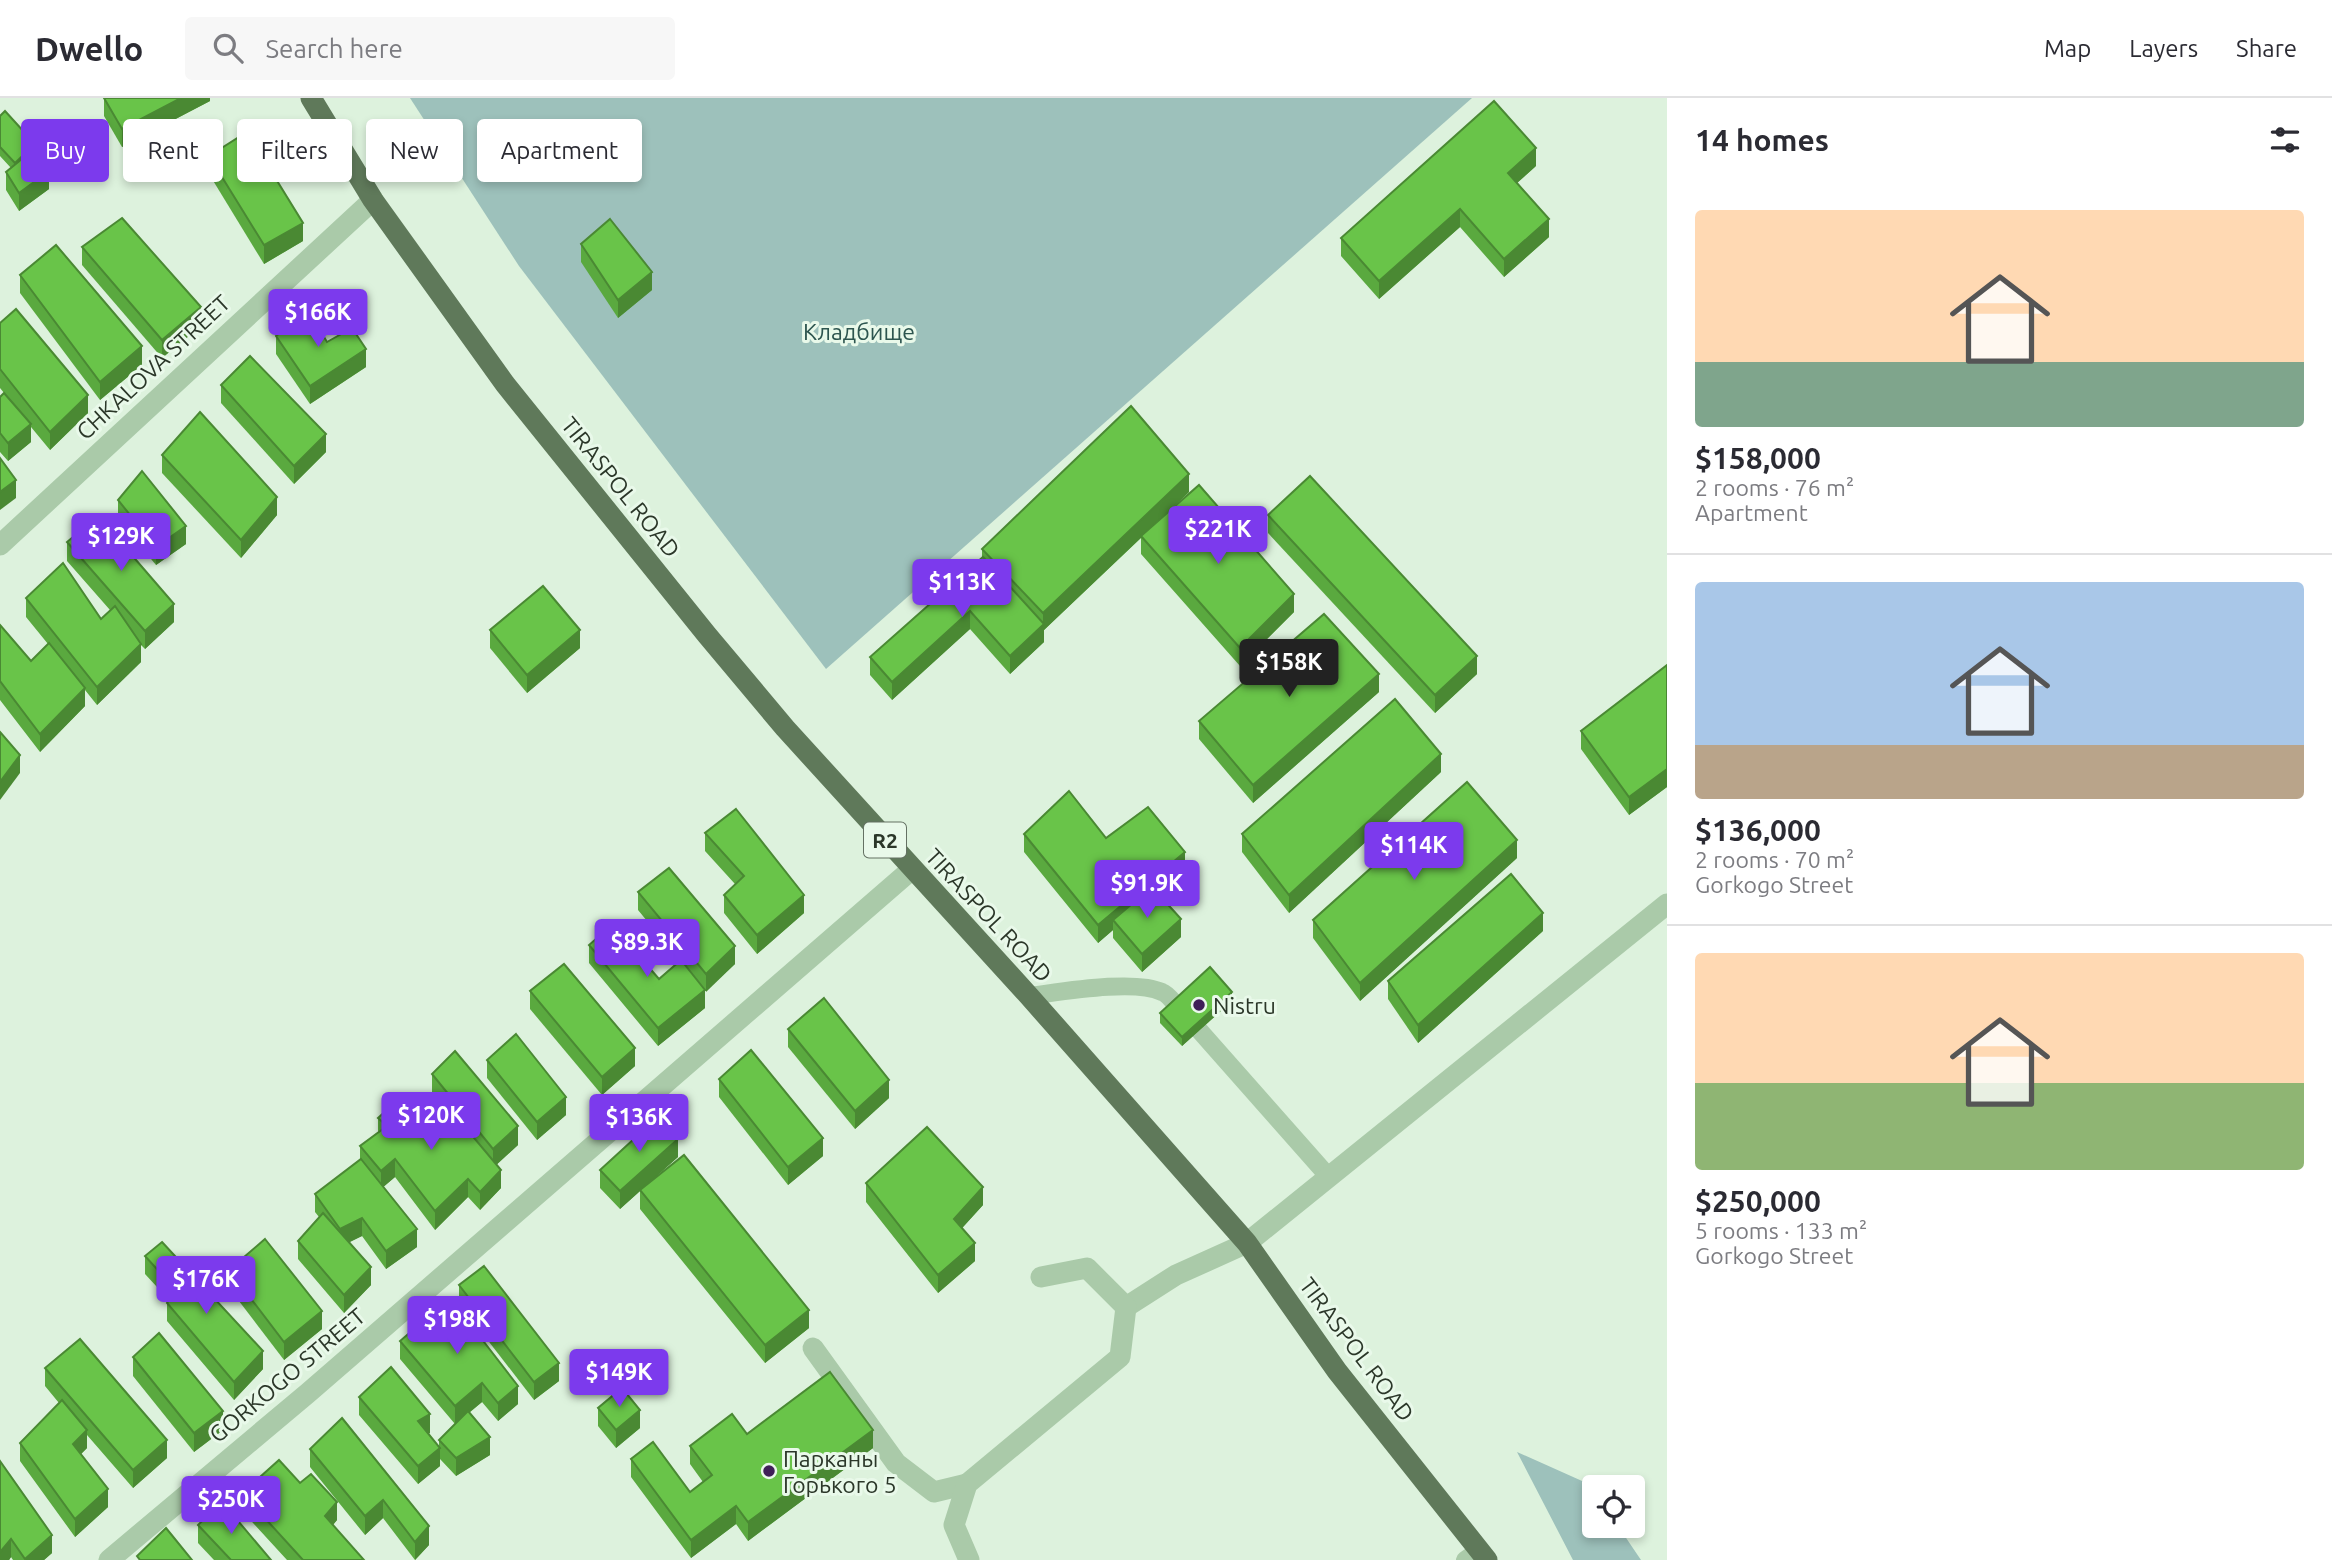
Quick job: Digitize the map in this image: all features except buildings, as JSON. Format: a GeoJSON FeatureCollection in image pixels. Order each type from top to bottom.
{"type":"FeatureCollection","features":[{"type":"Feature","properties":{"kind":"main road","name":"TIRASPOL ROAD"},"geometry":{"type":"LineString","coordinates":[[311,98],[373,200],[530,415],[715,645],[911,870],[1030,996],[1247,1243],[1337,1371],[1477,1557]]}},
{"type":"Feature","properties":{"kind":"street","name":"CHKALOVA STREET"},"geometry":{"type":"LineString","coordinates":[[0,545],[373,200]]}},
{"type":"Feature","properties":{"kind":"street","name":"GORKOGO STREET"},"geometry":{"type":"LineString","coordinates":[[109,1560],[308,1393],[911,870]]}},
{"type":"Feature","properties":{"kind":"street"},"geometry":{"type":"LineString","coordinates":[[1126,1307],[1176,1275],[1247,1243],[1667,905]]}},
{"type":"Feature","properties":{"kind":"street"},"geometry":{"type":"LineString","coordinates":[[1041,1277],[1087,1268],[1126,1307]]}},
{"type":"Feature","properties":{"kind":"street"},"geometry":{"type":"LineString","coordinates":[[813,1348],[897,1463],[934,1492],[967,1485],[1121,1357],[1126,1307]]}},
{"type":"Feature","properties":{"kind":"street"},"geometry":{"type":"LineString","coordinates":[[967,1485],[954,1525],[969,1560]]}},
{"type":"Feature","properties":{"kind":"lane"},"geometry":{"type":"LineString","coordinates":[[1030,996],[1107,987],[1140,989],[1163,992],[1178,1007]]}},
{"type":"Feature","properties":{"kind":"lane"},"geometry":{"type":"LineString","coordinates":[[1199,1030],[1328,1176]]}},
{"type":"Feature","properties":{"kind":"green space","name":"Кладбище"},"geometry":{"type":"Polygon","coordinates":[[[410,98],[1472,98],[826,669],[519,266],[463,180],[463,119],[424,119],[410,98]]]}},
{"type":"Feature","properties":{"kind":"green space"},"geometry":{"type":"Polygon","coordinates":[[[1517,1452],[1582,1481],[1582,1538],[1626,1538],[1641,1560],[1573,1560],[1517,1452]]]}},
{"type":"Feature","properties":{"kind":"place","name":"Nistru"},"geometry":{"type":"Point","coordinates":[1199,1005]}},
{"type":"Feature","properties":{"kind":"place","name":"Парканы Горького 5"},"geometry":{"type":"Point","coordinates":[769,1471]}}]}
